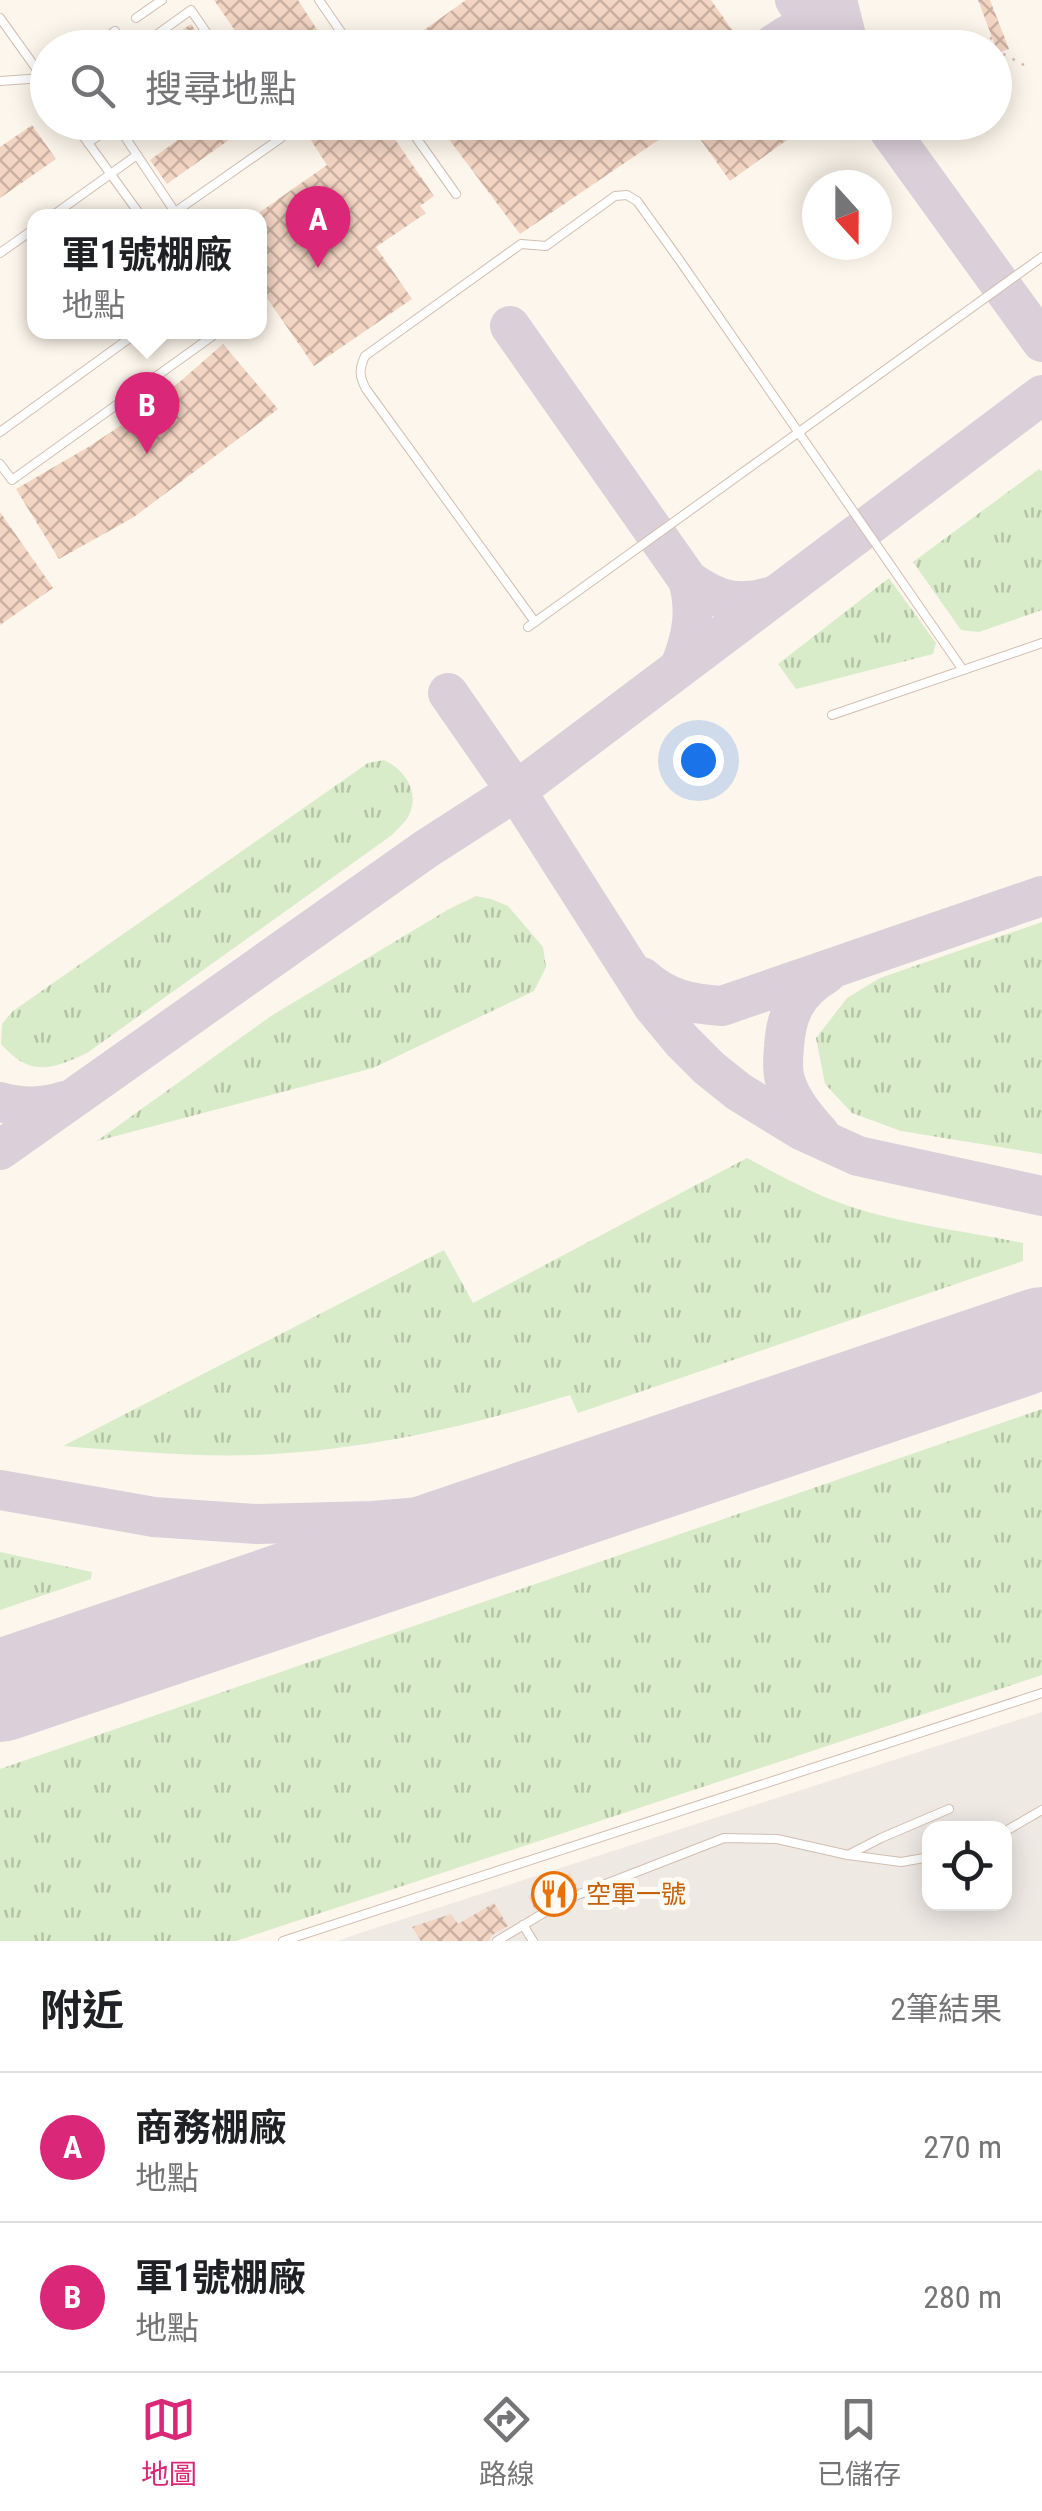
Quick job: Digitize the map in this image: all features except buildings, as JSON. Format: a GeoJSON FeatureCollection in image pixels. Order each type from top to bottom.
{"type":"FeatureCollection","features":[{"type":"Feature","properties":{"kind":"lane"},"geometry":{"type":"LineString","coordinates":[[136,18],[162,0]]}},
{"type":"Feature","properties":{"kind":"lane"},"geometry":{"type":"LineString","coordinates":[[319,0],[340,30]]}},
{"type":"Feature","properties":{"kind":"lane"},"geometry":{"type":"LineString","coordinates":[[163,30],[191,10],[205,30]]}},
{"type":"Feature","properties":{"kind":"lane"},"geometry":{"type":"LineString","coordinates":[[0,18],[30,61]]}},
{"type":"Feature","properties":{"kind":"lane"},"geometry":{"type":"LineString","coordinates":[[0,82],[30,82]]}},
{"type":"Feature","properties":{"kind":"lane"},"geometry":{"type":"LineString","coordinates":[[86,140],[136,209]]}},
{"type":"Feature","properties":{"kind":"lane"},"geometry":{"type":"LineString","coordinates":[[88,143],[92,140]]}},
{"type":"Feature","properties":{"kind":"lane"},"geometry":{"type":"LineString","coordinates":[[127,140],[174,209]]}},
{"type":"Feature","properties":{"kind":"lane"},"geometry":{"type":"LineString","coordinates":[[184,209],[278,140]]}},
{"type":"Feature","properties":{"kind":"lane"},"geometry":{"type":"LineString","coordinates":[[418,140],[456,194]]}},
{"type":"Feature","properties":{"kind":"lane"},"geometry":{"type":"LineString","coordinates":[[62,209],[137,155]]}},
{"type":"Feature","properties":{"kind":"lane"},"geometry":{"type":"LineString","coordinates":[[962,670],[798,431],[678,258],[636,201],[615,196],[546,246],[521,244],[365,356],[360,367],[360,379],[366,389],[531,625],[798,431],[1042,257]]}},
{"type":"Feature","properties":{"kind":"lane"},"geometry":{"type":"LineString","coordinates":[[0,253],[27,234]]}},
{"type":"Feature","properties":{"kind":"lane"},"geometry":{"type":"LineString","coordinates":[[0,432],[128,339]]}},
{"type":"Feature","properties":{"kind":"lane"},"geometry":{"type":"LineString","coordinates":[[0,464],[12,480],[208,339]]}},
{"type":"Feature","properties":{"kind":"lane"},"geometry":{"type":"LineString","coordinates":[[832,715],[1042,643]]}},
{"type":"Feature","properties":{"kind":"lane"},"geometry":{"type":"LineString","coordinates":[[282,1941],[1042,1692]]}},
{"type":"Feature","properties":{"kind":"lane"},"geometry":{"type":"LineString","coordinates":[[848,1855],[949,1808]]}},
{"type":"Feature","properties":{"kind":"lane"},"geometry":{"type":"LineString","coordinates":[[1012,1827],[1042,1810]]}},
{"type":"Feature","properties":{"kind":"lane"},"geometry":{"type":"LineString","coordinates":[[497,1941],[567,1900],[724,1838],[777,1839],[900,1862],[922,1858]]}},
{"type":"Feature","properties":{"kind":"lane"},"geometry":{"type":"LineString","coordinates":[[523,1925],[533,1941]]}},
{"type":"Feature","properties":{"kind":"path"},"geometry":{"type":"LineString","coordinates":[[1012,58],[1024,64]]}},
{"type":"Feature","properties":{"kind":"shaded area"},"geometry":{"type":"Polygon","coordinates":[[[1042,1712],[1042,1941],[338,1941],[360,1933],[1042,1712]]]}},
{"type":"Feature","properties":{"kind":"green space"},"geometry":{"type":"Polygon","coordinates":[[[1039,469],[1042,610],[979,632],[961,630],[913,562],[1039,469]]]}},
{"type":"Feature","properties":{"kind":"green space"},"geometry":{"type":"Polygon","coordinates":[[[889,578],[936,643],[933,654],[796,689],[778,664],[889,578]]]}},
{"type":"Feature","properties":{"kind":"green space"},"geometry":{"type":"Polygon","coordinates":[[[384,760],[404,776],[413,798],[408,818],[392,835],[87,1053],[52,1066],[31,1066],[1,1044],[2,1024],[13,1011],[368,763],[384,760]]]}},
{"type":"Feature","properties":{"kind":"green space"},"geometry":{"type":"Polygon","coordinates":[[[476,896],[508,906],[543,947],[546,967],[534,991],[373,1068],[97,1141],[271,1016],[476,896]]]}},
{"type":"Feature","properties":{"kind":"green space"},"geometry":{"type":"Polygon","coordinates":[[[1042,922],[1042,1154],[901,1131],[852,1113],[825,1084],[816,1038],[847,998],[880,978],[1042,922]]]}},
{"type":"Feature","properties":{"kind":"green space"},"geometry":{"type":"Polygon","coordinates":[[[747,1158],[820,1195],[867,1212],[1023,1243],[1023,1261],[578,1413],[570,1395],[414,1435],[295,1453],[206,1455],[63,1446],[444,1250],[473,1303],[747,1158]]]}},
{"type":"Feature","properties":{"kind":"green space"},"geometry":{"type":"Polygon","coordinates":[[[1042,1409],[1042,1675],[236,1941],[0,1941],[0,1769],[1042,1409]]]}},
{"type":"Feature","properties":{"kind":"green space"},"geometry":{"type":"Polygon","coordinates":[[[0,1552],[92,1572],[91,1579],[0,1610],[0,1552]]]}},
{"type":"Feature","properties":{"kind":"taxiway"},"geometry":{"type":"LineString","coordinates":[[795,0],[816,30]]}},
{"type":"Feature","properties":{"kind":"taxiway"},"geometry":{"type":"LineString","coordinates":[[837,0],[844,30]]}},
{"type":"Feature","properties":{"kind":"taxiway"},"geometry":{"type":"LineString","coordinates":[[896,140],[1042,342]]}},
{"type":"Feature","properties":{"kind":"taxiway"},"geometry":{"type":"LineString","coordinates":[[510,326],[688,580]]}},
{"type":"Feature","properties":{"kind":"taxiway"},"geometry":{"type":"LineString","coordinates":[[0,1150],[426,849],[516,791],[1042,395]]}},
{"type":"Feature","properties":{"kind":"taxiway"},"geometry":{"type":"LineString","coordinates":[[680,667],[692,624],[688,580],[730,600],[751,601],[776,595]]}},
{"type":"Feature","properties":{"kind":"taxiway"},"geometry":{"type":"LineString","coordinates":[[448,693],[516,791],[653,1006],[709,1068],[739,1092],[801,1130],[858,1156],[1042,1196]]}},
{"type":"Feature","properties":{"kind":"taxiway"},"geometry":{"type":"LineString","coordinates":[[642,977],[679,999],[722,1006],[1042,896]]}},
{"type":"Feature","properties":{"kind":"taxiway"},"geometry":{"type":"LineString","coordinates":[[820,1134],[791,1095],[783,1059],[787,1024],[794,1005],[807,988],[826,974]]}},
{"type":"Feature","properties":{"kind":"taxiway"},"geometry":{"type":"LineString","coordinates":[[0,1102],[32,1106],[64,1101]]}},
{"type":"Feature","properties":{"kind":"taxiway"},"geometry":{"type":"LineString","coordinates":[[0,1490],[154,1517],[257,1524],[469,1513],[592,1490]]}},
{"type":"Feature","properties":{"kind":"runway"},"geometry":{"type":"LineString","coordinates":[[0,1691],[1042,1338]]}},
{"type":"Feature","properties":{"kind":"place","name":"商務棚廠"},"geometry":{"type":"Point","coordinates":[318,268]}},
{"type":"Feature","properties":{"kind":"place","name":"軍1號棚廠"},"geometry":{"type":"Point","coordinates":[147,454]}},
{"type":"Feature","properties":{"kind":"place","name":"空軍一號"},"geometry":{"type":"Point","coordinates":[554,1894]}}]}
